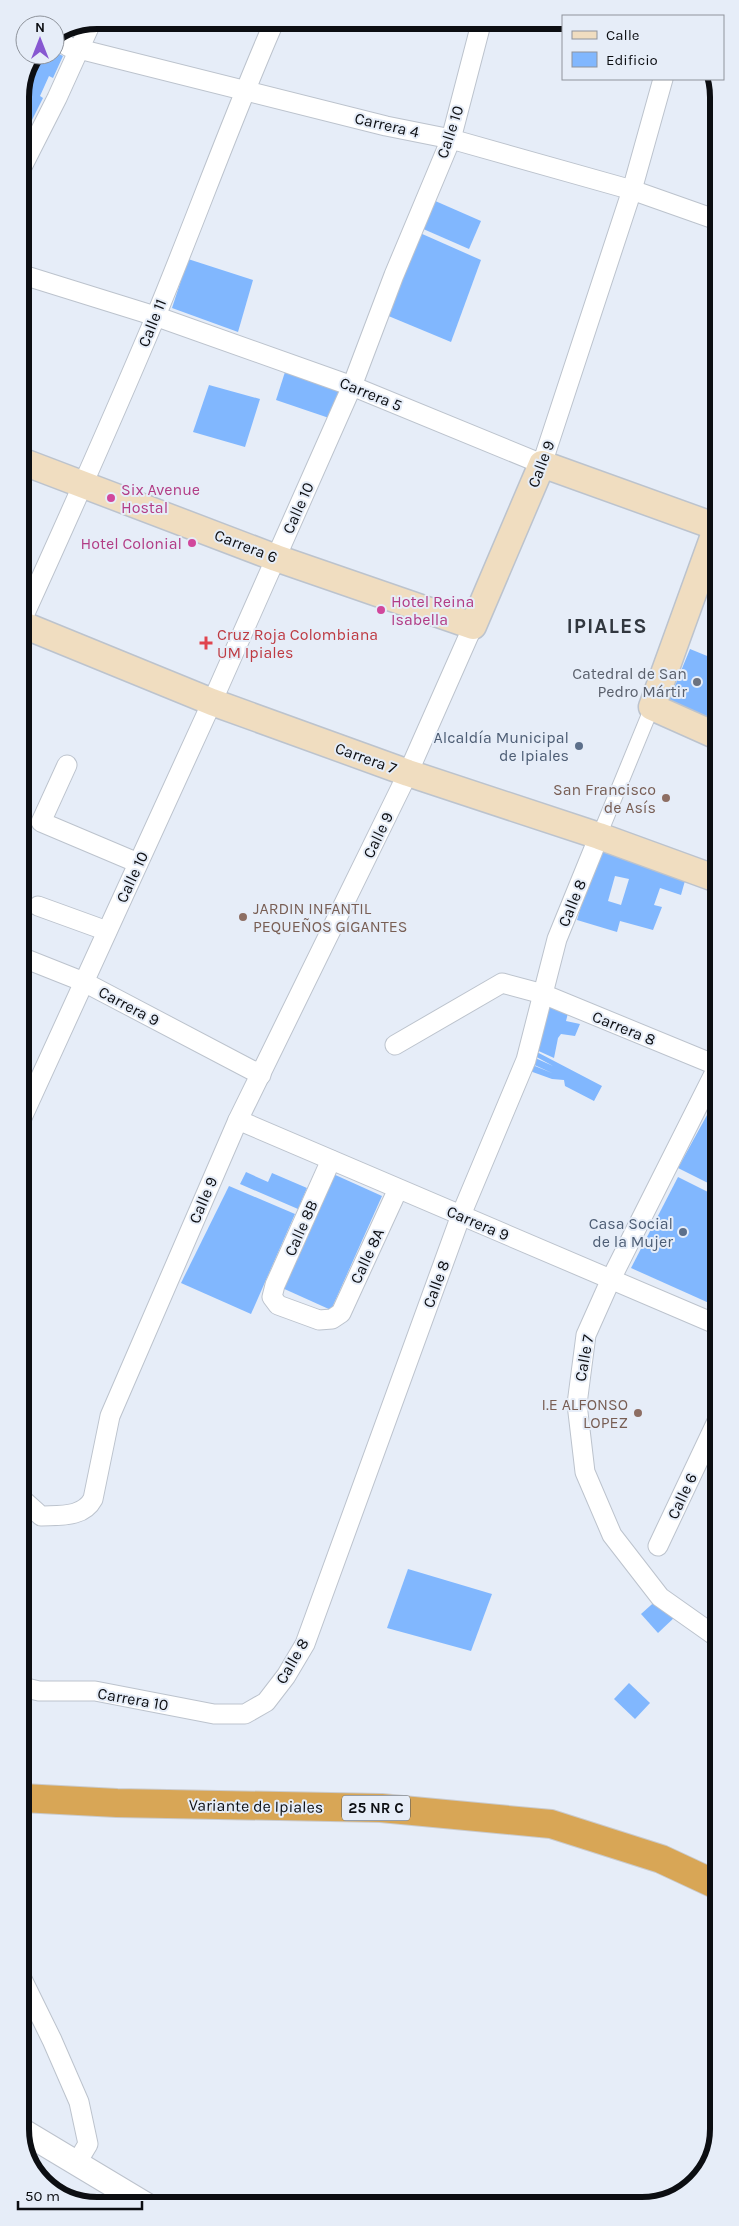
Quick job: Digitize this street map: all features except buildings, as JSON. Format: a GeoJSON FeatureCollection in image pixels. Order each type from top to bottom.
{"type":"FeatureCollection","features":[{"type":"Feature","properties":{"kind":"highway","name":"Variante de Ipiales"},"geometry":{"type":"LineString","coordinates":[[29,1798],[117,1803],[381,1808],[551,1824],[661,1859],[710,1882]]}},
{"type":"Feature","properties":{"kind":"main road","name":"Carrera 6"},"geometry":{"type":"LineString","coordinates":[[29,464],[276,558],[473,626]]}},
{"type":"Feature","properties":{"kind":"main road","name":"Carrera 5"},"geometry":{"type":"LineString","coordinates":[[542,464],[710,524]]}},
{"type":"Feature","properties":{"kind":"main road","name":"Calle 9"},"geometry":{"type":"LineString","coordinates":[[473,626],[542,464]]}},
{"type":"Feature","properties":{"kind":"main road"},"geometry":{"type":"LineString","coordinates":[[710,546],[652,707],[710,733]]}},
{"type":"Feature","properties":{"kind":"main road","name":"Carrera 7"},"geometry":{"type":"LineString","coordinates":[[29,626],[212,702],[408,773],[600,836],[710,875]]}},
{"type":"Feature","properties":{"kind":"street","name":"Calle 11"},"geometry":{"type":"LineString","coordinates":[[29,605],[84,484],[155,316],[244,90],[271,29]]}},
{"type":"Feature","properties":{"kind":"street","name":"Calle 10"},"geometry":{"type":"LineString","coordinates":[[29,1102],[212,702],[352,386],[394,275],[450,139],[480,29]]}},
{"type":"Feature","properties":{"kind":"street"},"geometry":{"type":"LineString","coordinates":[[29,152],[88,30]]}},
{"type":"Feature","properties":{"kind":"street","name":"Carrera 4"},"geometry":{"type":"LineString","coordinates":[[65,44],[69,47],[381,125],[450,139],[632,190],[710,218]]}},
{"type":"Feature","properties":{"kind":"street","name":"Calle 9"},"geometry":{"type":"LineString","coordinates":[[542,464],[632,190],[663,80]]}},
{"type":"Feature","properties":{"kind":"street","name":"Carrera 5"},"geometry":{"type":"LineString","coordinates":[[29,277],[155,316],[352,386],[542,464]]}},
{"type":"Feature","properties":{"kind":"street","name":"Calle 9"},"geometry":{"type":"LineString","coordinates":[[29,1505],[41,1516],[79,1512],[89,1507],[110,1416],[238,1120],[408,773],[473,626]]}},
{"type":"Feature","properties":{"kind":"street"},"geometry":{"type":"LineString","coordinates":[[600,836],[652,707]]}},
{"type":"Feature","properties":{"kind":"street"},"geometry":{"type":"LineString","coordinates":[[67,766],[41,822],[138,863]]}},
{"type":"Feature","properties":{"kind":"street","name":"Calle 8"},"geometry":{"type":"LineString","coordinates":[[245,1714],[266,1702],[286,1676],[305,1644],[461,1215],[526,1060],[536,993],[600,836]]}},
{"type":"Feature","properties":{"kind":"street"},"geometry":{"type":"LineString","coordinates":[[38,906],[107,931]]}},
{"type":"Feature","properties":{"kind":"street","name":"Carrera 9"},"geometry":{"type":"LineString","coordinates":[[29,960],[84,982],[261,1075]]}},
{"type":"Feature","properties":{"kind":"street","name":"Carrera 8"},"geometry":{"type":"LineString","coordinates":[[395,1045],[502,983],[536,993],[710,1063]]}},
{"type":"Feature","properties":{"kind":"street","name":"Calle 7"},"geometry":{"type":"LineString","coordinates":[[710,1082],[611,1279],[586,1336],[577,1404],[586,1472],[612,1536],[660,1597],[710,1631]]}},
{"type":"Feature","properties":{"kind":"street","name":"Carrera 9"},"geometry":{"type":"LineString","coordinates":[[238,1120],[710,1322]]}},
{"type":"Feature","properties":{"kind":"street","name":"Calle 8B"},"geometry":{"type":"LineString","coordinates":[[331,1160],[275,1284],[272,1297],[278,1305],[311,1318],[319,1320],[332,1319]]}},
{"type":"Feature","properties":{"kind":"street","name":"Calle 8A"},"geometry":{"type":"LineString","coordinates":[[332,1319],[341,1313],[398,1189]]}},
{"type":"Feature","properties":{"kind":"street","name":"Calle 6"},"geometry":{"type":"LineString","coordinates":[[658,1546],[710,1436]]}},
{"type":"Feature","properties":{"kind":"street","name":"Carrera 10"},"geometry":{"type":"LineString","coordinates":[[29,1689],[39,1691],[95,1691],[214,1714],[245,1714]]}},
{"type":"Feature","properties":{"kind":"street"},"geometry":{"type":"LineString","coordinates":[[29,1993],[79,2102],[88,2144],[76,2164]]}},
{"type":"Feature","properties":{"kind":"street"},"geometry":{"type":"LineString","coordinates":[[29,2135],[133,2197]]}},
{"type":"Feature","properties":{"kind":"place","name":"Six Avenue Hostal"},"geometry":{"type":"Point","coordinates":[111,498]}},
{"type":"Feature","properties":{"kind":"place","name":"Hotel Colonial"},"geometry":{"type":"Point","coordinates":[192,543]}},
{"type":"Feature","properties":{"kind":"place","name":"Hotel Reina Isabella"},"geometry":{"type":"Point","coordinates":[381,610]}},
{"type":"Feature","properties":{"kind":"place","name":"Cruz Roja Colombiana UM Ipiales"},"geometry":{"type":"Point","coordinates":[206,643]}},
{"type":"Feature","properties":{"kind":"place","name":"Catedral de San Pedro Mártir"},"geometry":{"type":"Point","coordinates":[697,682]}},
{"type":"Feature","properties":{"kind":"place","name":"Alcaldía Municipal de Ipiales"},"geometry":{"type":"Point","coordinates":[579,746]}},
{"type":"Feature","properties":{"kind":"place","name":"San Francisco de Asís"},"geometry":{"type":"Point","coordinates":[666,798]}},
{"type":"Feature","properties":{"kind":"place","name":"JARDIN INFANTIL PEQUEÑOS GIGANTES"},"geometry":{"type":"Point","coordinates":[243,917]}},
{"type":"Feature","properties":{"kind":"place","name":"Casa Social de la Mujer"},"geometry":{"type":"Point","coordinates":[683,1232]}},
{"type":"Feature","properties":{"kind":"place","name":"I.E ALFONSO LOPEZ"},"geometry":{"type":"Point","coordinates":[638,1413]}},
{"type":"Feature","properties":{"kind":"district","name":"IPIALES"},"geometry":{"type":"Point","coordinates":[607,626]}}]}
